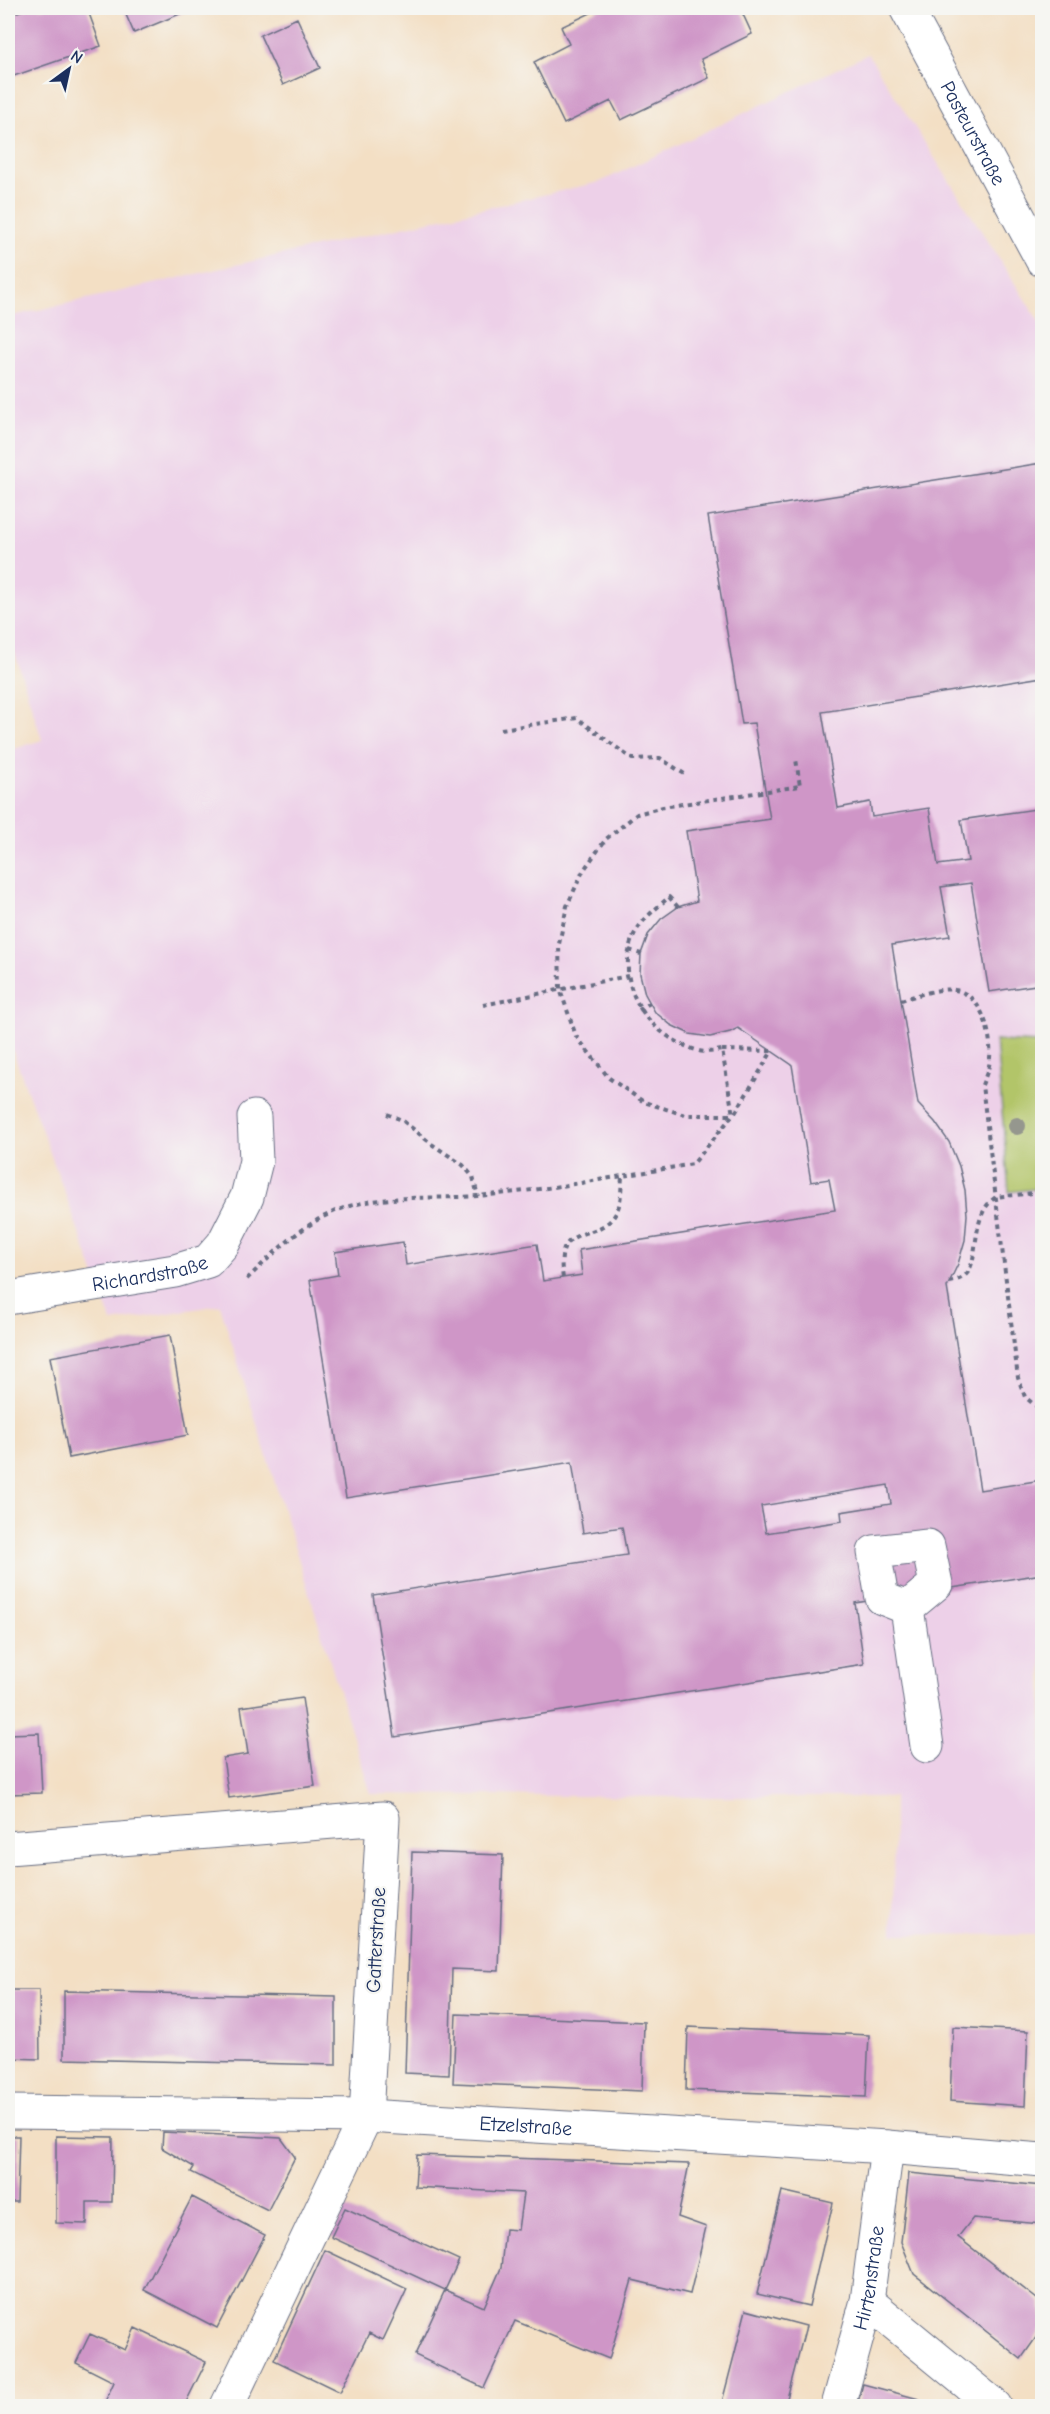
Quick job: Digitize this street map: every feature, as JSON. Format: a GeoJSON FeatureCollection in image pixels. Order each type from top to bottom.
{"type":"FeatureCollection","features":[{"type":"Feature","properties":{"kind":"street","name":"Pasteurstraße"},"geometry":{"type":"LineString","coordinates":[[906,8],[1042,260]]}},
{"type":"Feature","properties":{"kind":"street","name":"Richardstraße"},"geometry":{"type":"LineString","coordinates":[[8,1298],[175,1271],[208,1261],[223,1244],[247,1197],[256,1161],[254,1117]]}},
{"type":"Feature","properties":{"kind":"street"},"geometry":{"type":"LineString","coordinates":[[907,1608],[927,1746]]}},
{"type":"Feature","properties":{"kind":"street","name":"Gatterstraße"},"geometry":{"type":"LineString","coordinates":[[8,1848],[383,1818],[366,2116],[227,2406]]}},
{"type":"Feature","properties":{"kind":"street","name":"Etzelstraße"},"geometry":{"type":"LineString","coordinates":[[8,2112],[366,2116],[887,2147],[1042,2160]]}},
{"type":"Feature","properties":{"kind":"street","name":"Hirtenstraße"},"geometry":{"type":"LineString","coordinates":[[838,2406],[867,2301],[887,2147]]}},
{"type":"Feature","properties":{"kind":"street"},"geometry":{"type":"LineString","coordinates":[[867,2301],[996,2406]]}},
{"type":"Feature","properties":{"kind":"path"},"geometry":{"type":"LineString","coordinates":[[501,729],[577,718],[633,759],[660,758],[686,775]]}},
{"type":"Feature","properties":{"kind":"path"},"geometry":{"type":"LineString","coordinates":[[733,1115],[685,1115],[644,1102],[609,1078],[576,1036],[560,989],[558,944],[567,906],[584,871],[606,839],[638,814],[663,807],[800,786],[796,759]]}},
{"type":"Feature","properties":{"kind":"path"},"geometry":{"type":"LineString","coordinates":[[247,1279],[291,1238],[325,1216],[361,1202],[478,1196],[693,1164],[733,1115],[771,1051],[701,1052],[667,1037],[639,1010],[628,976],[629,950],[643,920],[669,897],[678,907]]}},
{"type":"Feature","properties":{"kind":"path"},"geometry":{"type":"LineString","coordinates":[[629,950],[641,954]]}},
{"type":"Feature","properties":{"kind":"path"},"geometry":{"type":"LineString","coordinates":[[483,1005],[628,976]]}},
{"type":"Feature","properties":{"kind":"path"},"geometry":{"type":"LineString","coordinates":[[901,1000],[952,989],[962,991],[974,1003],[988,1024],[990,1059],[982,1085],[1018,1378],[1025,1397],[1042,1411]]}},
{"type":"Feature","properties":{"kind":"path"},"geometry":{"type":"LineString","coordinates":[[639,1010],[650,1003]]}},
{"type":"Feature","properties":{"kind":"path"},"geometry":{"type":"LineString","coordinates":[[722,1050],[733,1115]]}},
{"type":"Feature","properties":{"kind":"path"},"geometry":{"type":"LineString","coordinates":[[387,1114],[402,1120],[463,1165],[473,1177],[478,1196]]}},
{"type":"Feature","properties":{"kind":"path"},"geometry":{"type":"LineString","coordinates":[[563,1278],[560,1264],[562,1251],[567,1243],[577,1235],[608,1223],[616,1213],[620,1201],[622,1176]]}},
{"type":"Feature","properties":{"kind":"path"},"geometry":{"type":"LineString","coordinates":[[949,1282],[963,1277],[970,1268],[978,1225],[990,1201],[996,1197],[1042,1192]]}},
{"type":"Feature","properties":{"kind":"shaded area"},"geometry":{"type":"Polygon","coordinates":[[[868,54],[1042,326],[1042,1935],[893,1934],[894,1797],[371,1794],[220,1305],[112,1322],[8,1038],[8,751],[42,740],[8,631],[8,317],[600,182],[868,54]]]}},
{"type":"Feature","properties":{"kind":"green space"},"geometry":{"type":"Polygon","coordinates":[[[996,1041],[1042,1043],[1042,1188],[1009,1192],[996,1041]]]}},
{"type":"Feature","properties":{"kind":"building"},"geometry":{"type":"Polygon","coordinates":[[[30,8],[87,8],[101,46],[8,78],[8,15],[30,8]]]}},
{"type":"Feature","properties":{"kind":"building"},"geometry":{"type":"Polygon","coordinates":[[[123,8],[194,8],[134,33],[123,8]]]}},
{"type":"Feature","properties":{"kind":"building"},"geometry":{"type":"Polygon","coordinates":[[[601,8],[740,8],[752,34],[701,59],[709,78],[621,120],[611,101],[564,124],[534,62],[569,44],[561,27],[601,8]]]}},
{"type":"Feature","properties":{"kind":"building"},"geometry":{"type":"Polygon","coordinates":[[[297,18],[320,68],[283,85],[260,35],[297,18]]]}},
{"type":"Feature","properties":{"kind":"building"},"geometry":{"type":"Polygon","coordinates":[[[1042,463],[1042,677],[822,712],[838,808],[870,802],[872,817],[929,808],[938,865],[968,861],[961,820],[1042,808],[1042,984],[989,992],[971,883],[941,887],[950,936],[892,945],[918,1104],[949,1142],[959,1166],[965,1190],[967,1215],[965,1240],[958,1264],[947,1287],[980,1490],[1042,1480],[1042,1574],[855,1603],[864,1664],[395,1737],[373,1595],[627,1555],[622,1527],[583,1533],[572,1462],[346,1498],[310,1280],[338,1275],[335,1252],[403,1242],[406,1265],[537,1244],[543,1281],[582,1275],[579,1250],[835,1210],[829,1179],[811,1182],[792,1065],[738,1028],[710,1037],[690,1034],[671,1025],[655,1012],[645,994],[640,974],[641,954],[648,935],[661,919],[678,907],[697,901],[686,831],[770,819],[754,723],[742,724],[708,516],[1042,463]],[[888,1485],[761,1506],[766,1533],[842,1521],[841,1512],[891,1504],[888,1485]]]}},
{"type":"Feature","properties":{"kind":"building"},"geometry":{"type":"Polygon","coordinates":[[[170,1335],[188,1435],[69,1458],[50,1357],[170,1335]]]}},
{"type":"Feature","properties":{"kind":"building"},"geometry":{"type":"Polygon","coordinates":[[[302,1698],[315,1786],[229,1798],[223,1758],[248,1754],[241,1707],[302,1698]]]}},
{"type":"Feature","properties":{"kind":"building"},"geometry":{"type":"Polygon","coordinates":[[[39,1733],[42,1793],[8,1794],[8,1734],[39,1733]]]}},
{"type":"Feature","properties":{"kind":"building"},"geometry":{"type":"Polygon","coordinates":[[[412,1852],[503,1855],[499,1971],[452,1969],[449,2075],[405,2073],[412,1852]]]}},
{"type":"Feature","properties":{"kind":"building"},"geometry":{"type":"Polygon","coordinates":[[[8,1990],[39,1990],[40,2059],[8,2058],[8,1990]]]}},
{"type":"Feature","properties":{"kind":"building"},"geometry":{"type":"Polygon","coordinates":[[[64,1991],[336,1997],[336,2065],[64,2059],[64,1991]]]}},
{"type":"Feature","properties":{"kind":"building"},"geometry":{"type":"Polygon","coordinates":[[[456,2014],[644,2022],[642,2091],[453,2083],[456,2014]]]}},
{"type":"Feature","properties":{"kind":"building"},"geometry":{"type":"Polygon","coordinates":[[[688,2027],[869,2035],[866,2097],[686,2090],[688,2027]]]}},
{"type":"Feature","properties":{"kind":"building"},"geometry":{"type":"Polygon","coordinates":[[[953,2027],[1028,2031],[1025,2106],[950,2101],[953,2027]]]}},
{"type":"Feature","properties":{"kind":"building"},"geometry":{"type":"Polygon","coordinates":[[[163,2132],[281,2138],[295,2157],[268,2210],[191,2172],[194,2167],[162,2148],[163,2132]]]}},
{"type":"Feature","properties":{"kind":"building"},"geometry":{"type":"Polygon","coordinates":[[[8,2136],[19,2136],[17,2202],[8,2202],[8,2136]]]}},
{"type":"Feature","properties":{"kind":"building"},"geometry":{"type":"Polygon","coordinates":[[[56,2136],[113,2137],[112,2202],[87,2202],[87,2224],[56,2223],[56,2136]]]}},
{"type":"Feature","properties":{"kind":"building"},"geometry":{"type":"Polygon","coordinates":[[[417,2155],[689,2164],[678,2217],[706,2227],[690,2294],[632,2280],[609,2359],[515,2321],[484,2388],[415,2355],[445,2290],[484,2307],[501,2268],[505,2229],[518,2230],[523,2193],[415,2187],[417,2155]]]}},
{"type":"Feature","properties":{"kind":"building"},"geometry":{"type":"Polygon","coordinates":[[[909,2173],[1042,2186],[1042,2224],[973,2218],[958,2237],[1042,2303],[1042,2329],[1021,2359],[914,2274],[901,2242],[909,2173]]]}},
{"type":"Feature","properties":{"kind":"building"},"geometry":{"type":"Polygon","coordinates":[[[782,2191],[833,2203],[809,2306],[757,2294],[782,2191]]]}},
{"type":"Feature","properties":{"kind":"building"},"geometry":{"type":"Polygon","coordinates":[[[192,2197],[265,2235],[217,2328],[144,2290],[192,2197]]]}},
{"type":"Feature","properties":{"kind":"building"},"geometry":{"type":"Polygon","coordinates":[[[345,2208],[459,2260],[445,2290],[331,2237],[345,2208]]]}},
{"type":"Feature","properties":{"kind":"building"},"geometry":{"type":"Polygon","coordinates":[[[325,2250],[407,2289],[383,2340],[369,2333],[340,2392],[274,2360],[325,2250]]]}},
{"type":"Feature","properties":{"kind":"building"},"geometry":{"type":"Polygon","coordinates":[[[746,2310],[806,2326],[785,2406],[721,2406],[746,2310]]]}},
{"type":"Feature","properties":{"kind":"building"},"geometry":{"type":"Polygon","coordinates":[[[135,2328],[206,2362],[184,2406],[103,2406],[114,2382],[76,2363],[90,2334],[125,2350],[135,2328]]]}},
{"type":"Feature","properties":{"kind":"building"},"geometry":{"type":"Polygon","coordinates":[[[863,2384],[919,2399],[917,2406],[857,2406],[863,2384]]]}}]}
